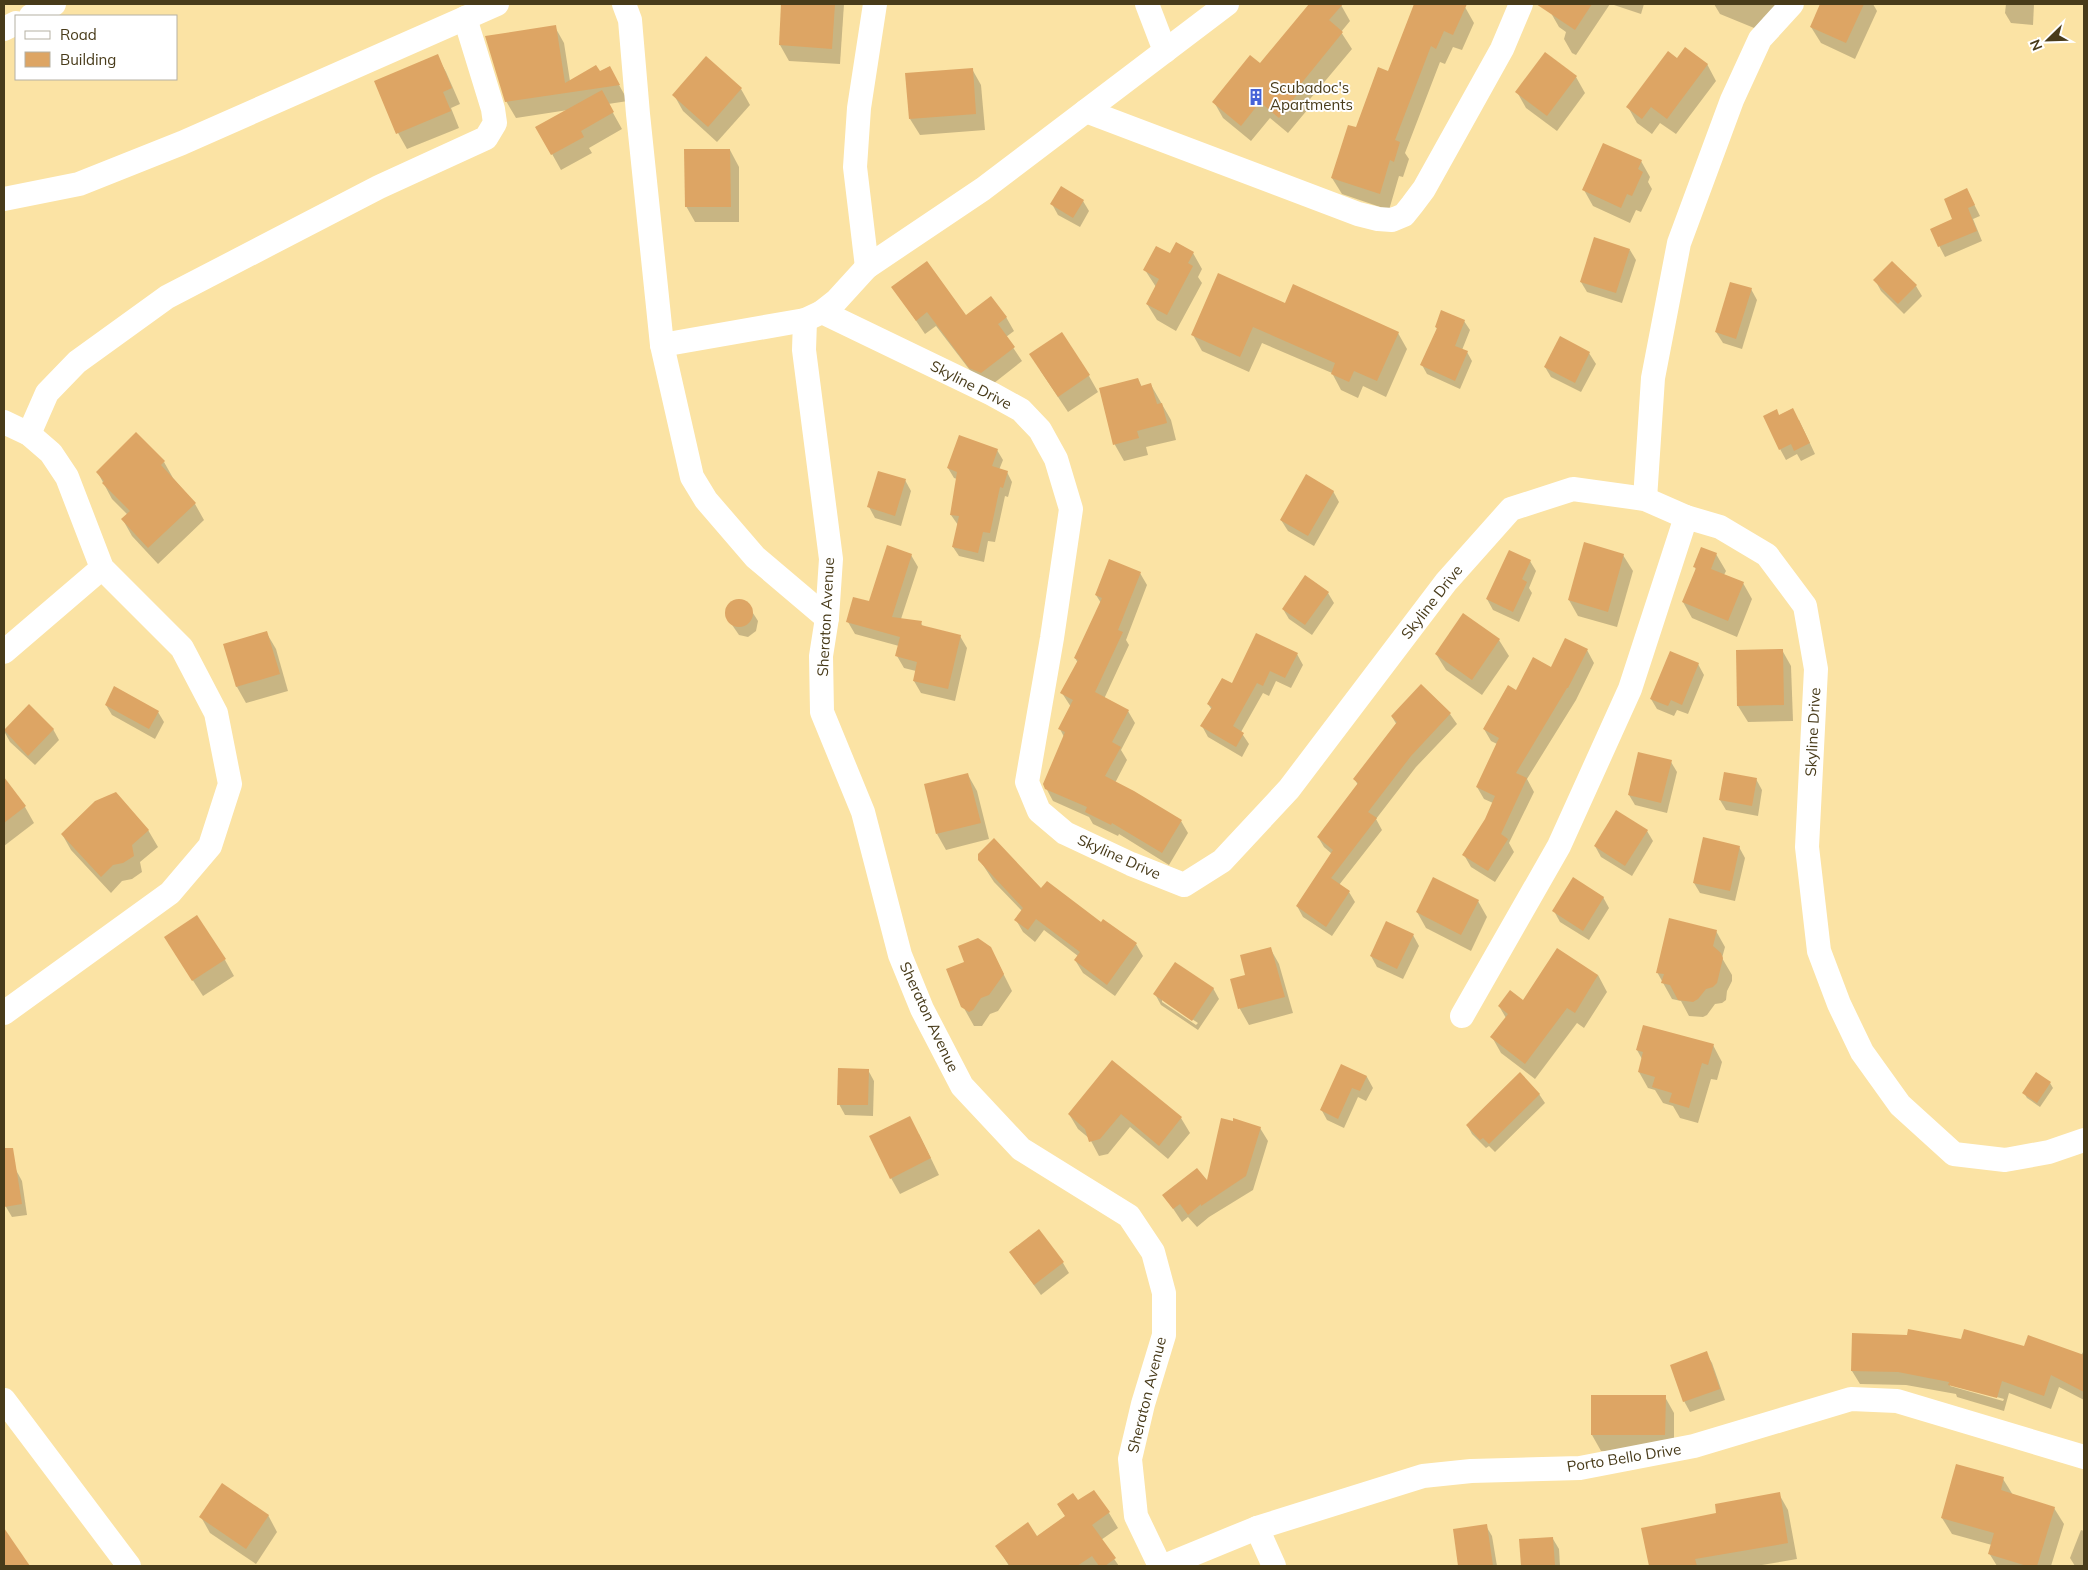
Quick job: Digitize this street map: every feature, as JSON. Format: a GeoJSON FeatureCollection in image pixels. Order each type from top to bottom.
{"type":"FeatureCollection","features":[{"type":"Feature","properties":{"kind":"street"},"geometry":{"type":"LineString","coordinates":[[33,15],[54,4]]}},
{"type":"Feature","properties":{"kind":"street"},"geometry":{"type":"LineString","coordinates":[[4,199],[79,184],[182,143],[497,4]]}},
{"type":"Feature","properties":{"kind":"street"},"geometry":{"type":"LineString","coordinates":[[624,4],[630,20],[662,345],[692,477],[706,500],[755,557],[827,618]]}},
{"type":"Feature","properties":{"kind":"street"},"geometry":{"type":"LineString","coordinates":[[867,267],[855,167],[859,108],[875,4]]}},
{"type":"Feature","properties":{"kind":"street"},"geometry":{"type":"LineString","coordinates":[[1147,4],[1165,51]]}},
{"type":"Feature","properties":{"kind":"street"},"geometry":{"type":"LineString","coordinates":[[662,345],[813,316],[836,301],[867,267],[983,189],[1227,4]]}},
{"type":"Feature","properties":{"kind":"street"},"geometry":{"type":"LineString","coordinates":[[1086,111],[1358,214],[1392,220],[1404,215],[1424,189],[1502,49],[1521,4]]}},
{"type":"Feature","properties":{"kind":"street"},"geometry":{"type":"LineString","coordinates":[[1645,500],[1653,378],[1679,243],[1732,100],[1760,39],[1792,4]]}},
{"type":"Feature","properties":{"kind":"street"},"geometry":{"type":"LineString","coordinates":[[29,434],[47,393],[77,362],[167,297],[379,187],[486,138],[495,123],[465,18]]}},
{"type":"Feature","properties":{"kind":"street","name":"Skyline Drive"},"geometry":{"type":"LineString","coordinates":[[813,316],[992,394],[1020,410],[1040,430],[1056,459],[1071,509],[1052,638],[1026,782],[1039,811],[1066,833],[1130,864],[1184,885],[1222,861],[1289,789],[1446,582],[1511,509],[1574,489],[1645,500],[1686,517],[1720,527],[1767,555],[1805,606],[1816,669],[1807,848],[1819,951],[1839,1004],[1862,1052],[1900,1106],[1954,1154],[2005,1160],[2049,1152],[2084,1140]]}},
{"type":"Feature","properties":{"kind":"street","name":"Sheraton Avenue"},"geometry":{"type":"LineString","coordinates":[[813,316],[804,350],[831,559],[827,618],[821,656],[822,712],[863,812],[900,955],[922,1010],[962,1086],[1021,1149],[1130,1216],[1153,1252],[1164,1292],[1164,1335],[1143,1404],[1130,1459],[1136,1516],[1162,1566]]}},
{"type":"Feature","properties":{"kind":"street"},"geometry":{"type":"LineString","coordinates":[[4,422],[29,434],[51,453],[67,478],[102,568],[182,648],[216,713],[230,784],[210,846],[170,893],[4,1013]]}},
{"type":"Feature","properties":{"kind":"street"},"geometry":{"type":"LineString","coordinates":[[1462,1016],[1559,846],[1626,698],[1686,517]]}},
{"type":"Feature","properties":{"kind":"street"},"geometry":{"type":"LineString","coordinates":[[4,652],[102,568]]}},
{"type":"Feature","properties":{"kind":"street","name":"Porto Bello Drive"},"geometry":{"type":"LineString","coordinates":[[1162,1566],[1257,1528],[1423,1476],[1470,1471],[1580,1468],[1694,1446],[1851,1399],[1897,1401],[2084,1457]]}},
{"type":"Feature","properties":{"kind":"street"},"geometry":{"type":"LineString","coordinates":[[4,1400],[128,1566]]}},
{"type":"Feature","properties":{"kind":"street"},"geometry":{"type":"LineString","coordinates":[[1257,1528],[1274,1566]]}},
{"type":"Feature","properties":{"kind":"building"},"geometry":{"type":"Polygon","coordinates":[[[781,4],[835,4],[832,49],[779,45],[781,4]]]}},
{"type":"Feature","properties":{"kind":"building"},"geometry":{"type":"Polygon","coordinates":[[[1309,4],[1343,4],[1329,20],[1343,32],[1296,90],[1299,92],[1279,118],[1260,102],[1241,126],[1212,102],[1250,55],[1260,63],[1309,4]]]}},
{"type":"Feature","properties":{"kind":"building"},"geometry":{"type":"Polygon","coordinates":[[[1414,4],[1467,4],[1453,35],[1444,31],[1436,49],[1431,46],[1395,140],[1400,142],[1394,162],[1390,160],[1380,194],[1331,178],[1348,125],[1356,127],[1378,67],[1388,71],[1414,4]]]}},
{"type":"Feature","properties":{"kind":"building"},"geometry":{"type":"Polygon","coordinates":[[[1536,4],[1592,4],[1575,30],[1536,4]]]}},
{"type":"Feature","properties":{"kind":"building"},"geometry":{"type":"Polygon","coordinates":[[[1820,4],[1864,4],[1846,43],[1810,27],[1820,4]]]}},
{"type":"Feature","properties":{"kind":"building"},"geometry":{"type":"Polygon","coordinates":[[[556,25],[565,83],[596,65],[600,71],[610,66],[620,85],[505,102],[485,36],[556,25]]]}},
{"type":"Feature","properties":{"kind":"building"},"geometry":{"type":"Polygon","coordinates":[[[1685,47],[1708,64],[1667,119],[1651,107],[1642,119],[1626,107],[1668,51],[1677,58],[1685,47]]]}},
{"type":"Feature","properties":{"kind":"building"},"geometry":{"type":"Polygon","coordinates":[[[1545,52],[1577,76],[1547,116],[1515,92],[1545,52]]]}},
{"type":"Feature","properties":{"kind":"building"},"geometry":{"type":"Polygon","coordinates":[[[438,54],[452,88],[443,92],[451,111],[396,134],[374,81],[438,54]]]}},
{"type":"Feature","properties":{"kind":"building"},"geometry":{"type":"Polygon","coordinates":[[[706,56],[742,88],[708,127],[672,95],[706,56]]]}},
{"type":"Feature","properties":{"kind":"building"},"geometry":{"type":"Polygon","coordinates":[[[973,68],[976,114],[909,119],[905,73],[973,68]]]}},
{"type":"Feature","properties":{"kind":"building"},"geometry":{"type":"Polygon","coordinates":[[[602,90],[614,112],[581,131],[584,137],[551,155],[535,127],[602,90]]]}},
{"type":"Feature","properties":{"kind":"building"},"geometry":{"type":"Polygon","coordinates":[[[1603,143],[1642,160],[1638,169],[1643,172],[1632,196],[1627,194],[1621,208],[1582,190],[1603,143]]]}},
{"type":"Feature","properties":{"kind":"building"},"geometry":{"type":"Polygon","coordinates":[[[684,149],[730,149],[731,207],[685,207],[684,149]]]}},
{"type":"Feature","properties":{"kind":"building"},"geometry":{"type":"Polygon","coordinates":[[[1061,186],[1084,200],[1073,218],[1050,204],[1061,186]]]}},
{"type":"Feature","properties":{"kind":"building"},"geometry":{"type":"Polygon","coordinates":[[[1967,188],[1975,205],[1968,208],[1977,231],[1938,247],[1930,229],[1952,219],[1944,199],[1967,188]]]}},
{"type":"Feature","properties":{"kind":"building"},"geometry":{"type":"Polygon","coordinates":[[[1594,237],[1630,249],[1616,293],[1580,282],[1594,237]]]}},
{"type":"Feature","properties":{"kind":"building"},"geometry":{"type":"Polygon","coordinates":[[[1176,242],[1194,252],[1188,263],[1193,266],[1167,315],[1146,304],[1159,279],[1143,270],[1156,246],[1170,253],[1176,242]]]}},
{"type":"Feature","properties":{"kind":"building"},"geometry":{"type":"Polygon","coordinates":[[[927,261],[966,315],[991,296],[1007,317],[998,324],[1015,347],[981,373],[969,368],[927,312],[916,321],[891,287],[927,261]]]}},
{"type":"Feature","properties":{"kind":"building"},"geometry":{"type":"Polygon","coordinates":[[[1892,261],[1917,285],[1898,304],[1873,280],[1892,261]]]}},
{"type":"Feature","properties":{"kind":"building"},"geometry":{"type":"Polygon","coordinates":[[[1218,273],[1285,303],[1293,284],[1399,332],[1377,381],[1354,371],[1349,382],[1331,374],[1335,363],[1253,327],[1240,357],[1191,335],[1218,273]]]}},
{"type":"Feature","properties":{"kind":"building"},"geometry":{"type":"Polygon","coordinates":[[[1730,282],[1752,288],[1736,339],[1715,332],[1730,282]]]}},
{"type":"Feature","properties":{"kind":"building"},"geometry":{"type":"Polygon","coordinates":[[[1441,310],[1465,320],[1455,346],[1468,351],[1455,381],[1420,365],[1437,328],[1435,327],[1441,310]]]}},
{"type":"Feature","properties":{"kind":"building"},"geometry":{"type":"Polygon","coordinates":[[[1062,332],[1090,375],[1058,397],[1029,354],[1062,332]]]}},
{"type":"Feature","properties":{"kind":"building"},"geometry":{"type":"Polygon","coordinates":[[[1560,336],[1590,352],[1575,383],[1544,367],[1560,336]]]}},
{"type":"Feature","properties":{"kind":"building"},"geometry":{"type":"Polygon","coordinates":[[[1138,378],[1141,386],[1151,383],[1157,404],[1162,403],[1167,423],[1137,431],[1139,438],[1113,445],[1099,388],[1138,378]]]}},
{"type":"Feature","properties":{"kind":"building"},"geometry":{"type":"Polygon","coordinates":[[[1793,408],[1810,443],[1794,451],[1791,444],[1779,450],[1763,416],[1777,409],[1779,415],[1793,408]]]}},
{"type":"Feature","properties":{"kind":"building"},"geometry":{"type":"Polygon","coordinates":[[[136,432],[165,461],[161,465],[196,503],[148,548],[121,519],[130,511],[102,483],[104,481],[96,472],[136,432]]]}},
{"type":"Feature","properties":{"kind":"building"},"geometry":{"type":"Polygon","coordinates":[[[959,435],[998,449],[992,466],[1008,471],[1003,488],[1000,487],[990,533],[983,532],[978,553],[952,547],[959,516],[950,515],[957,472],[947,468],[959,435]]]}},
{"type":"Feature","properties":{"kind":"building"},"geometry":{"type":"Polygon","coordinates":[[[878,471],[906,479],[895,516],[867,507],[878,471]]]}},
{"type":"Feature","properties":{"kind":"building"},"geometry":{"type":"Polygon","coordinates":[[[1306,474],[1334,491],[1308,536],[1280,520],[1306,474]]]}},
{"type":"Feature","properties":{"kind":"building"},"geometry":{"type":"Polygon","coordinates":[[[1584,542],[1624,554],[1608,612],[1568,600],[1584,542]]]}},
{"type":"Feature","properties":{"kind":"building"},"geometry":{"type":"Polygon","coordinates":[[[887,545],[912,554],[892,617],[922,621],[921,625],[961,635],[948,689],[913,681],[917,662],[895,656],[900,637],[846,622],[853,597],[869,601],[887,545]]]}},
{"type":"Feature","properties":{"kind":"building"},"geometry":{"type":"Polygon","coordinates":[[[1701,547],[1717,553],[1711,569],[1744,582],[1728,621],[1682,602],[1696,568],[1693,567],[1701,547]]]}},
{"type":"Feature","properties":{"kind":"building"},"geometry":{"type":"Polygon","coordinates":[[[1509,550],[1531,560],[1522,579],[1527,582],[1513,612],[1486,599],[1509,550]]]}},
{"type":"Feature","properties":{"kind":"building"},"geometry":{"type":"Polygon","coordinates":[[[1109,559],[1141,572],[1118,630],[1123,632],[1095,692],[1129,710],[1112,742],[1121,747],[1105,776],[1182,820],[1162,853],[1112,823],[1111,825],[1085,812],[1087,807],[1045,789],[1043,784],[1065,732],[1058,729],[1073,700],[1060,693],[1078,660],[1074,658],[1102,598],[1095,595],[1109,559]]]}},
{"type":"Feature","properties":{"kind":"building"},"geometry":{"type":"Polygon","coordinates":[[[1305,575],[1329,592],[1305,625],[1282,609],[1305,575]]]}},
{"type":"Feature","properties":{"kind":"building"},"geometry":{"type":"Polygon","coordinates":[[[739,599],[749,603],[753,613],[749,623],[739,627],[729,623],[725,613],[729,603],[739,599]]]}},
{"type":"Feature","properties":{"kind":"building"},"geometry":{"type":"Polygon","coordinates":[[[1463,613],[1500,639],[1472,680],[1435,654],[1463,613]]]}},
{"type":"Feature","properties":{"kind":"building"},"geometry":{"type":"Polygon","coordinates":[[[267,631],[280,674],[236,687],[223,644],[267,631]]]}},
{"type":"Feature","properties":{"kind":"building"},"geometry":{"type":"Polygon","coordinates":[[[1256,633],[1298,653],[1285,678],[1270,671],[1263,686],[1257,683],[1233,726],[1244,733],[1236,747],[1200,726],[1212,707],[1207,704],[1222,678],[1232,683],[1256,633]]]}},
{"type":"Feature","properties":{"kind":"building"},"geometry":{"type":"Polygon","coordinates":[[[1565,638],[1588,649],[1568,688],[1516,773],[1527,778],[1501,834],[1508,839],[1488,871],[1462,855],[1485,819],[1495,796],[1476,787],[1499,738],[1483,729],[1508,685],[1516,690],[1533,657],[1551,667],[1565,638]]]}},
{"type":"Feature","properties":{"kind":"building"},"geometry":{"type":"Polygon","coordinates":[[[1783,649],[1784,705],[1737,706],[1736,650],[1783,649]]]}},
{"type":"Feature","properties":{"kind":"building"},"geometry":{"type":"Polygon","coordinates":[[[1670,651],[1699,663],[1682,705],[1671,700],[1668,706],[1650,699],[1670,651]]]}},
{"type":"Feature","properties":{"kind":"building"},"geometry":{"type":"Polygon","coordinates":[[[1421,684],[1451,713],[1411,756],[1368,812],[1377,818],[1331,878],[1350,891],[1326,927],[1296,906],[1333,850],[1317,837],[1358,783],[1353,779],[1397,722],[1391,716],[1421,684]]]}},
{"type":"Feature","properties":{"kind":"building"},"geometry":{"type":"Polygon","coordinates":[[[114,686],[159,711],[149,729],[105,705],[114,686]]]}},
{"type":"Feature","properties":{"kind":"building"},"geometry":{"type":"Polygon","coordinates":[[[29,704],[54,729],[28,756],[4,730],[29,704]]]}},
{"type":"Feature","properties":{"kind":"building"},"geometry":{"type":"Polygon","coordinates":[[[1638,752],[1672,760],[1661,803],[1628,795],[1638,752]]]}},
{"type":"Feature","properties":{"kind":"building"},"geometry":{"type":"Polygon","coordinates":[[[1724,772],[1757,778],[1752,806],[1719,800],[1724,772]]]}},
{"type":"Feature","properties":{"kind":"building"},"geometry":{"type":"Polygon","coordinates":[[[968,773],[981,823],[936,834],[924,784],[968,773]]]}},
{"type":"Feature","properties":{"kind":"building"},"geometry":{"type":"Polygon","coordinates":[[[4,777],[26,806],[4,823],[4,777]]]}},
{"type":"Feature","properties":{"kind":"building"},"geometry":{"type":"Polygon","coordinates":[[[116,792],[149,830],[132,845],[134,856],[123,863],[113,865],[101,877],[61,834],[95,801],[116,792]]]}},
{"type":"Feature","properties":{"kind":"building"},"geometry":{"type":"Polygon","coordinates":[[[1616,810],[1648,830],[1625,866],[1594,846],[1616,810]]]}},
{"type":"Feature","properties":{"kind":"building"},"geometry":{"type":"Polygon","coordinates":[[[1703,837],[1740,846],[1730,891],[1693,883],[1703,837]]]}},
{"type":"Feature","properties":{"kind":"building"},"geometry":{"type":"Polygon","coordinates":[[[994,838],[1041,888],[1047,881],[1101,922],[1103,919],[1137,943],[1107,985],[1074,960],[1080,952],[1036,919],[1028,930],[1014,920],[1023,908],[978,860],[978,854],[994,838]]]}},
{"type":"Feature","properties":{"kind":"building"},"geometry":{"type":"Polygon","coordinates":[[[1433,877],[1479,900],[1461,935],[1416,912],[1433,877]]]}},
{"type":"Feature","properties":{"kind":"building"},"geometry":{"type":"Polygon","coordinates":[[[1573,877],[1604,897],[1583,931],[1552,911],[1573,877]]]}},
{"type":"Feature","properties":{"kind":"building"},"geometry":{"type":"Polygon","coordinates":[[[197,915],[226,959],[192,981],[164,937],[197,915]]]}},
{"type":"Feature","properties":{"kind":"building"},"geometry":{"type":"Polygon","coordinates":[[[1669,918],[1717,930],[1713,946],[1721,953],[1723,958],[1717,983],[1713,987],[1706,989],[1693,1002],[1678,1000],[1670,985],[1661,983],[1664,974],[1656,973],[1669,918]]]}},
{"type":"Feature","properties":{"kind":"building"},"geometry":{"type":"Polygon","coordinates":[[[1386,921],[1414,934],[1397,969],[1370,956],[1386,921]]]}},
{"type":"Feature","properties":{"kind":"building"},"geometry":{"type":"Polygon","coordinates":[[[978,938],[991,947],[1004,974],[989,995],[981,998],[973,1010],[969,1012],[961,1007],[946,969],[964,962],[958,946],[978,938]]]}},
{"type":"Feature","properties":{"kind":"building"},"geometry":{"type":"Polygon","coordinates":[[[1271,947],[1285,997],[1238,1009],[1230,979],[1245,975],[1240,955],[1271,947]]]}},
{"type":"Feature","properties":{"kind":"building"},"geometry":{"type":"Polygon","coordinates":[[[1557,948],[1598,975],[1575,1013],[1567,1008],[1525,1064],[1490,1037],[1508,1014],[1498,1006],[1510,990],[1523,1000],[1557,948]]]}},
{"type":"Feature","properties":{"kind":"building"},"geometry":{"type":"Polygon","coordinates":[[[1175,962],[1214,988],[1192,1021],[1153,994],[1175,962]]]}},
{"type":"Feature","properties":{"kind":"building"},"geometry":{"type":"Polygon","coordinates":[[[1643,1025],[1714,1044],[1708,1065],[1702,1063],[1689,1108],[1669,1102],[1672,1093],[1652,1087],[1655,1077],[1638,1072],[1643,1052],[1636,1050],[1643,1025]]]}},
{"type":"Feature","properties":{"kind":"building"},"geometry":{"type":"Polygon","coordinates":[[[1112,1060],[1182,1117],[1159,1146],[1121,1114],[1100,1139],[1089,1142],[1085,1129],[1068,1114],[1112,1060]]]}},
{"type":"Feature","properties":{"kind":"building"},"geometry":{"type":"Polygon","coordinates":[[[1341,1064],[1367,1076],[1360,1091],[1352,1088],[1338,1119],[1320,1110],[1341,1064]]]}},
{"type":"Feature","properties":{"kind":"building"},"geometry":{"type":"Polygon","coordinates":[[[838,1068],[869,1069],[868,1105],[837,1105],[838,1068]]]}},
{"type":"Feature","properties":{"kind":"building"},"geometry":{"type":"Polygon","coordinates":[[[1520,1072],[1540,1094],[1489,1144],[1483,1138],[1480,1140],[1466,1125],[1520,1072]]]}},
{"type":"Feature","properties":{"kind":"building"},"geometry":{"type":"Polygon","coordinates":[[[2036,1072],[2051,1082],[2037,1103],[2022,1093],[2036,1072]]]}},
{"type":"Feature","properties":{"kind":"building"},"geometry":{"type":"Polygon","coordinates":[[[910,1116],[931,1158],[890,1179],[869,1136],[910,1116]]]}},
{"type":"Feature","properties":{"kind":"building"},"geometry":{"type":"Polygon","coordinates":[[[1221,1118],[1233,1121],[1233,1118],[1261,1127],[1246,1176],[1201,1206],[1201,1204],[1188,1215],[1180,1204],[1173,1209],[1162,1195],[1197,1168],[1207,1180],[1221,1118]]]}},
{"type":"Feature","properties":{"kind":"building"},"geometry":{"type":"Polygon","coordinates":[[[4,1148],[13,1148],[22,1204],[4,1207],[4,1148]]]}},
{"type":"Feature","properties":{"kind":"building"},"geometry":{"type":"Polygon","coordinates":[[[1039,1229],[1064,1262],[1034,1285],[1009,1252],[1039,1229]]]}},
{"type":"Feature","properties":{"kind":"building"},"geometry":{"type":"Polygon","coordinates":[[[1908,1329],[1961,1339],[1964,1329],[2024,1346],[2028,1335],[2084,1355],[2084,1392],[2051,1375],[2044,1396],[2002,1381],[1997,1398],[1948,1385],[1949,1382],[1898,1372],[1851,1371],[1852,1333],[1907,1335],[1908,1329]]]}},
{"type":"Feature","properties":{"kind":"building"},"geometry":{"type":"Polygon","coordinates":[[[1707,1351],[1720,1389],[1683,1402],[1670,1365],[1707,1351]]]}},
{"type":"Feature","properties":{"kind":"building"},"geometry":{"type":"Polygon","coordinates":[[[1591,1395],[1666,1395],[1665,1435],[1591,1435],[1591,1395]]]}},
{"type":"Feature","properties":{"kind":"building"},"geometry":{"type":"Polygon","coordinates":[[[1956,1464],[2004,1477],[2001,1490],[2055,1507],[2037,1566],[2027,1566],[1988,1554],[1994,1533],[1941,1518],[1956,1464]]]}},
{"type":"Feature","properties":{"kind":"building"},"geometry":{"type":"Polygon","coordinates":[[[222,1483],[269,1515],[246,1549],[199,1517],[222,1483]]]}},
{"type":"Feature","properties":{"kind":"building"},"geometry":{"type":"Polygon","coordinates":[[[1094,1490],[1110,1512],[1092,1525],[1116,1558],[1105,1566],[1099,1566],[1092,1556],[1077,1566],[1010,1566],[995,1546],[1028,1522],[1037,1536],[1065,1516],[1057,1504],[1073,1493],[1078,1500],[1094,1490]]]}},
{"type":"Feature","properties":{"kind":"building"},"geometry":{"type":"Polygon","coordinates":[[[1780,1492],[1788,1543],[1695,1559],[1697,1566],[1649,1566],[1641,1528],[1716,1513],[1715,1504],[1780,1492]]]}},
{"type":"Feature","properties":{"kind":"building"},"geometry":{"type":"Polygon","coordinates":[[[1487,1524],[1493,1566],[1458,1566],[1453,1529],[1487,1524]]]}},
{"type":"Feature","properties":{"kind":"building"},"geometry":{"type":"Polygon","coordinates":[[[4,1528],[30,1566],[4,1566],[4,1528]]]}},
{"type":"Feature","properties":{"kind":"building"},"geometry":{"type":"Polygon","coordinates":[[[1553,1537],[1555,1566],[1521,1566],[1519,1539],[1553,1537]]]}},
{"type":"Feature","properties":{"kind":"place","name":"Scubadoc's Apartments"},"geometry":{"type":"Point","coordinates":[1256,97]}}]}
